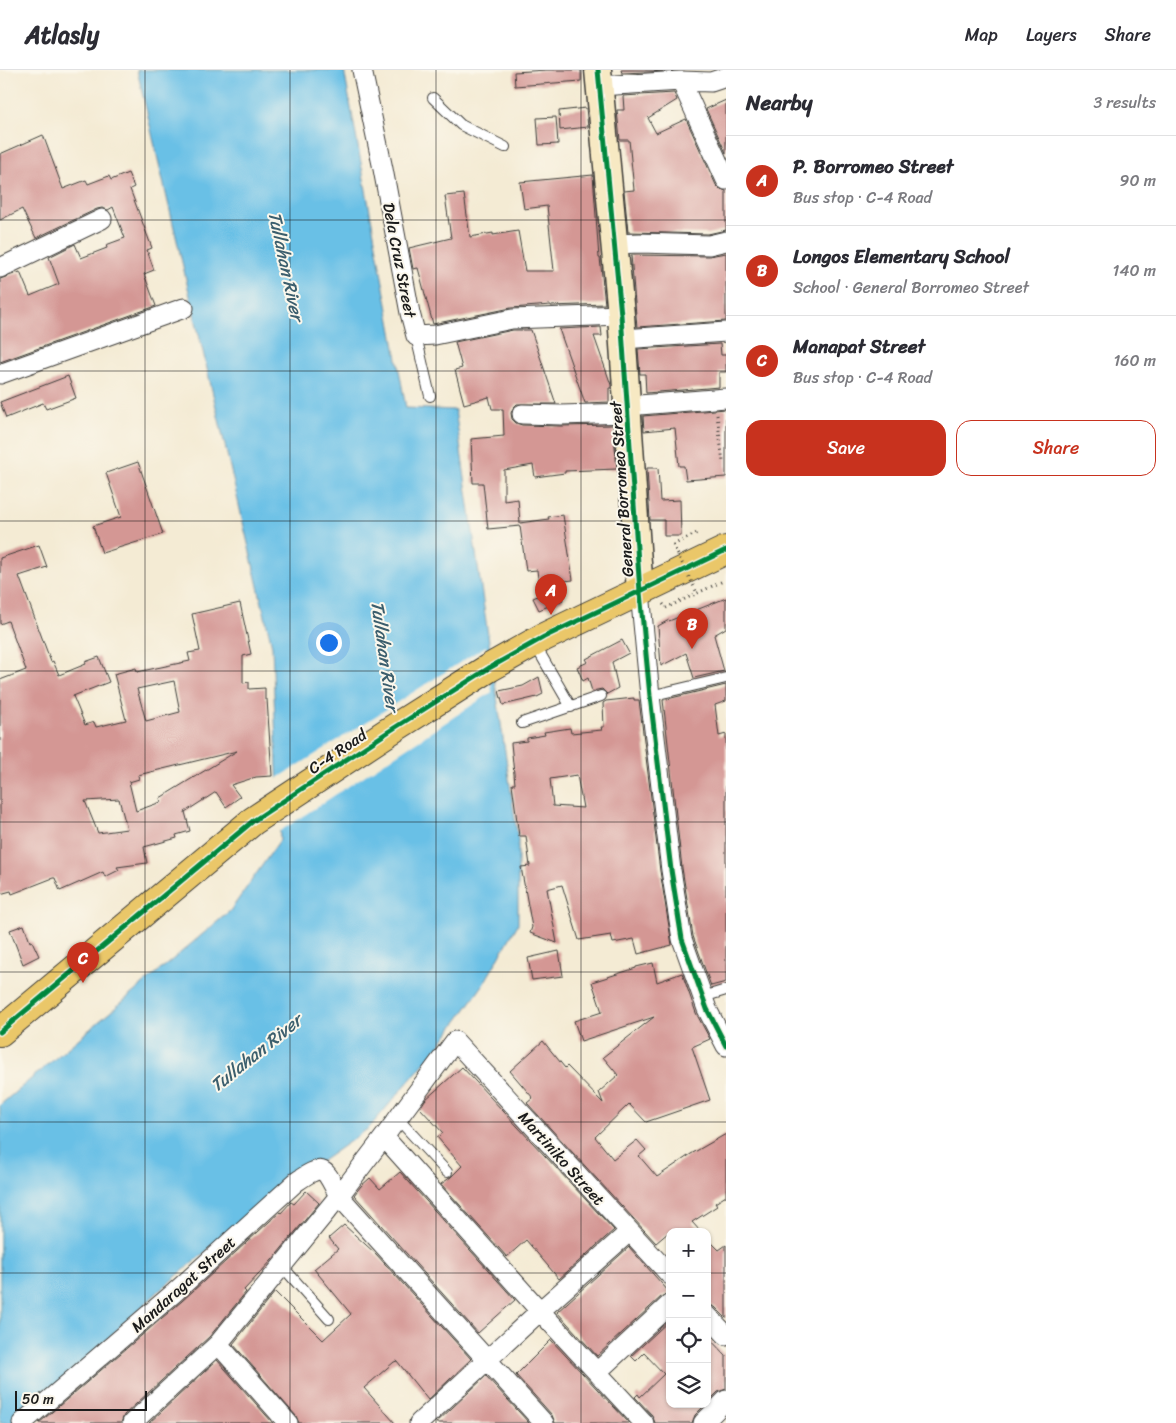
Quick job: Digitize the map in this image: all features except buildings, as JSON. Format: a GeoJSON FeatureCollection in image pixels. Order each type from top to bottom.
{"type":"FeatureCollection","features":[{"type":"Feature","properties":{"kind":"highway","name":"C-4 Road"},"geometry":{"type":"LineString","coordinates":[[0,1032],[253,821],[388,732],[534,642],[726,550]]}},
{"type":"Feature","properties":{"kind":"street","name":"Dela Cruz Street"},"geometry":{"type":"LineString","coordinates":[[362,70],[416,336],[435,335],[512,319],[726,332]]}},
{"type":"Feature","properties":{"kind":"street"},"geometry":{"type":"LineString","coordinates":[[598,78],[711,82],[726,76]]}},
{"type":"Feature","properties":{"kind":"street","name":"General Borromeo Street"},"geometry":{"type":"LineString","coordinates":[[598,78],[622,327],[640,592],[650,696],[671,870],[682,940],[703,997],[726,1046]]}},
{"type":"Feature","properties":{"kind":"street"},"geometry":{"type":"LineString","coordinates":[[681,81],[726,180]]}},
{"type":"Feature","properties":{"kind":"street"},"geometry":{"type":"LineString","coordinates":[[0,268],[102,219]]}},
{"type":"Feature","properties":{"kind":"street"},"geometry":{"type":"LineString","coordinates":[[614,244],[640,242],[709,245],[726,241]]}},
{"type":"Feature","properties":{"kind":"street"},"geometry":{"type":"LineString","coordinates":[[0,374],[184,308]]}},
{"type":"Feature","properties":{"kind":"street"},"geometry":{"type":"LineString","coordinates":[[522,414],[561,415],[628,410],[721,399]]}},
{"type":"Feature","properties":{"kind":"street","name":"Martiniko Street"},"geometry":{"type":"LineString","coordinates":[[398,1119],[455,1040],[668,1273]]}},
{"type":"Feature","properties":{"kind":"street"},"geometry":{"type":"LineString","coordinates":[[143,1420],[218,1344],[339,1196],[398,1119]]}},
{"type":"Feature","properties":{"kind":"street"},"geometry":{"type":"LineString","coordinates":[[384,1137],[540,1311],[644,1423]]}},
{"type":"Feature","properties":{"kind":"street","name":"Mandaragat Street"},"geometry":{"type":"LineString","coordinates":[[22,1423],[174,1293],[303,1178],[320,1169],[326,1172],[339,1196]]}},
{"type":"Feature","properties":{"kind":"street"},"geometry":{"type":"LineString","coordinates":[[339,1196],[544,1423]]}},
{"type":"Feature","properties":{"kind":"street"},"geometry":{"type":"LineString","coordinates":[[431,1419],[540,1311],[629,1232]]}},
{"type":"Feature","properties":{"kind":"street"},"geometry":{"type":"LineString","coordinates":[[597,1372],[666,1308]]}},
{"type":"Feature","properties":{"kind":"street"},"geometry":{"type":"LineString","coordinates":[[710,1318],[726,1335]]}},
{"type":"Feature","properties":{"kind":"street"},"geometry":{"type":"LineString","coordinates":[[218,1344],[288,1423]]}},
{"type":"Feature","properties":{"kind":"street"},"geometry":{"type":"LineString","coordinates":[[702,1423],[726,1400]]}},
{"type":"Feature","properties":{"kind":"lane"},"geometry":{"type":"LineString","coordinates":[[433,98],[461,125],[505,147]]}},
{"type":"Feature","properties":{"kind":"lane"},"geometry":{"type":"LineString","coordinates":[[416,336],[430,396]]}},
{"type":"Feature","properties":{"kind":"lane"},"geometry":{"type":"LineString","coordinates":[[534,642],[571,707]]}},
{"type":"Feature","properties":{"kind":"lane"},"geometry":{"type":"LineString","coordinates":[[650,696],[726,678]]}},
{"type":"Feature","properties":{"kind":"lane"},"geometry":{"type":"LineString","coordinates":[[522,723],[601,696]]}},
{"type":"Feature","properties":{"kind":"lane"},"geometry":{"type":"LineString","coordinates":[[703,997],[726,990]]}},
{"type":"Feature","properties":{"kind":"lane"},"geometry":{"type":"LineString","coordinates":[[398,1119],[446,1172]]}},
{"type":"Feature","properties":{"kind":"lane"},"geometry":{"type":"LineString","coordinates":[[282,1266],[329,1318]]}},
{"type":"Feature","properties":{"kind":"path"},"geometry":{"type":"LineString","coordinates":[[721,399],[723,462]]}},
{"type":"Feature","properties":{"kind":"path"},"geometry":{"type":"LineString","coordinates":[[697,593],[673,545],[699,532]]}},
{"type":"Feature","properties":{"kind":"path"},"geometry":{"type":"LineString","coordinates":[[666,608],[723,581]]}},
{"type":"Feature","properties":{"kind":"water","name":"Tullahan River"},"geometry":{"type":"Polygon","coordinates":[[[137,70],[344,70],[406,408],[455,410],[518,840],[518,924],[483,985],[466,1009],[438,1047],[369,1128],[275,1194],[160,1290],[17,1423],[0,1423],[0,1105],[230,911],[280,840],[272,646],[137,70]]]}},
{"type":"Feature","properties":{"kind":"pier"},"geometry":{"type":"Polygon","coordinates":[[[486,646],[492,692],[277,833],[275,780],[486,646]]]}},
{"type":"Feature","properties":{"kind":"cycle path"},"geometry":{"type":"LineString","coordinates":[[598,70],[621,315],[640,592],[650,696],[671,870],[682,939],[707,1009],[726,1046]]}},
{"type":"Feature","properties":{"kind":"cycle path"},"geometry":{"type":"LineString","coordinates":[[0,1032],[253,821],[489,668],[544,637],[726,550]]}},
{"type":"Feature","properties":{"kind":"place","name":"P. Borromeo Street"},"geometry":{"type":"Point","coordinates":[551,615]}},
{"type":"Feature","properties":{"kind":"place","name":"Longos Elementary School"},"geometry":{"type":"Point","coordinates":[692,649]}},
{"type":"Feature","properties":{"kind":"place","name":"Manapat Street"},"geometry":{"type":"Point","coordinates":[83,983]}}]}
